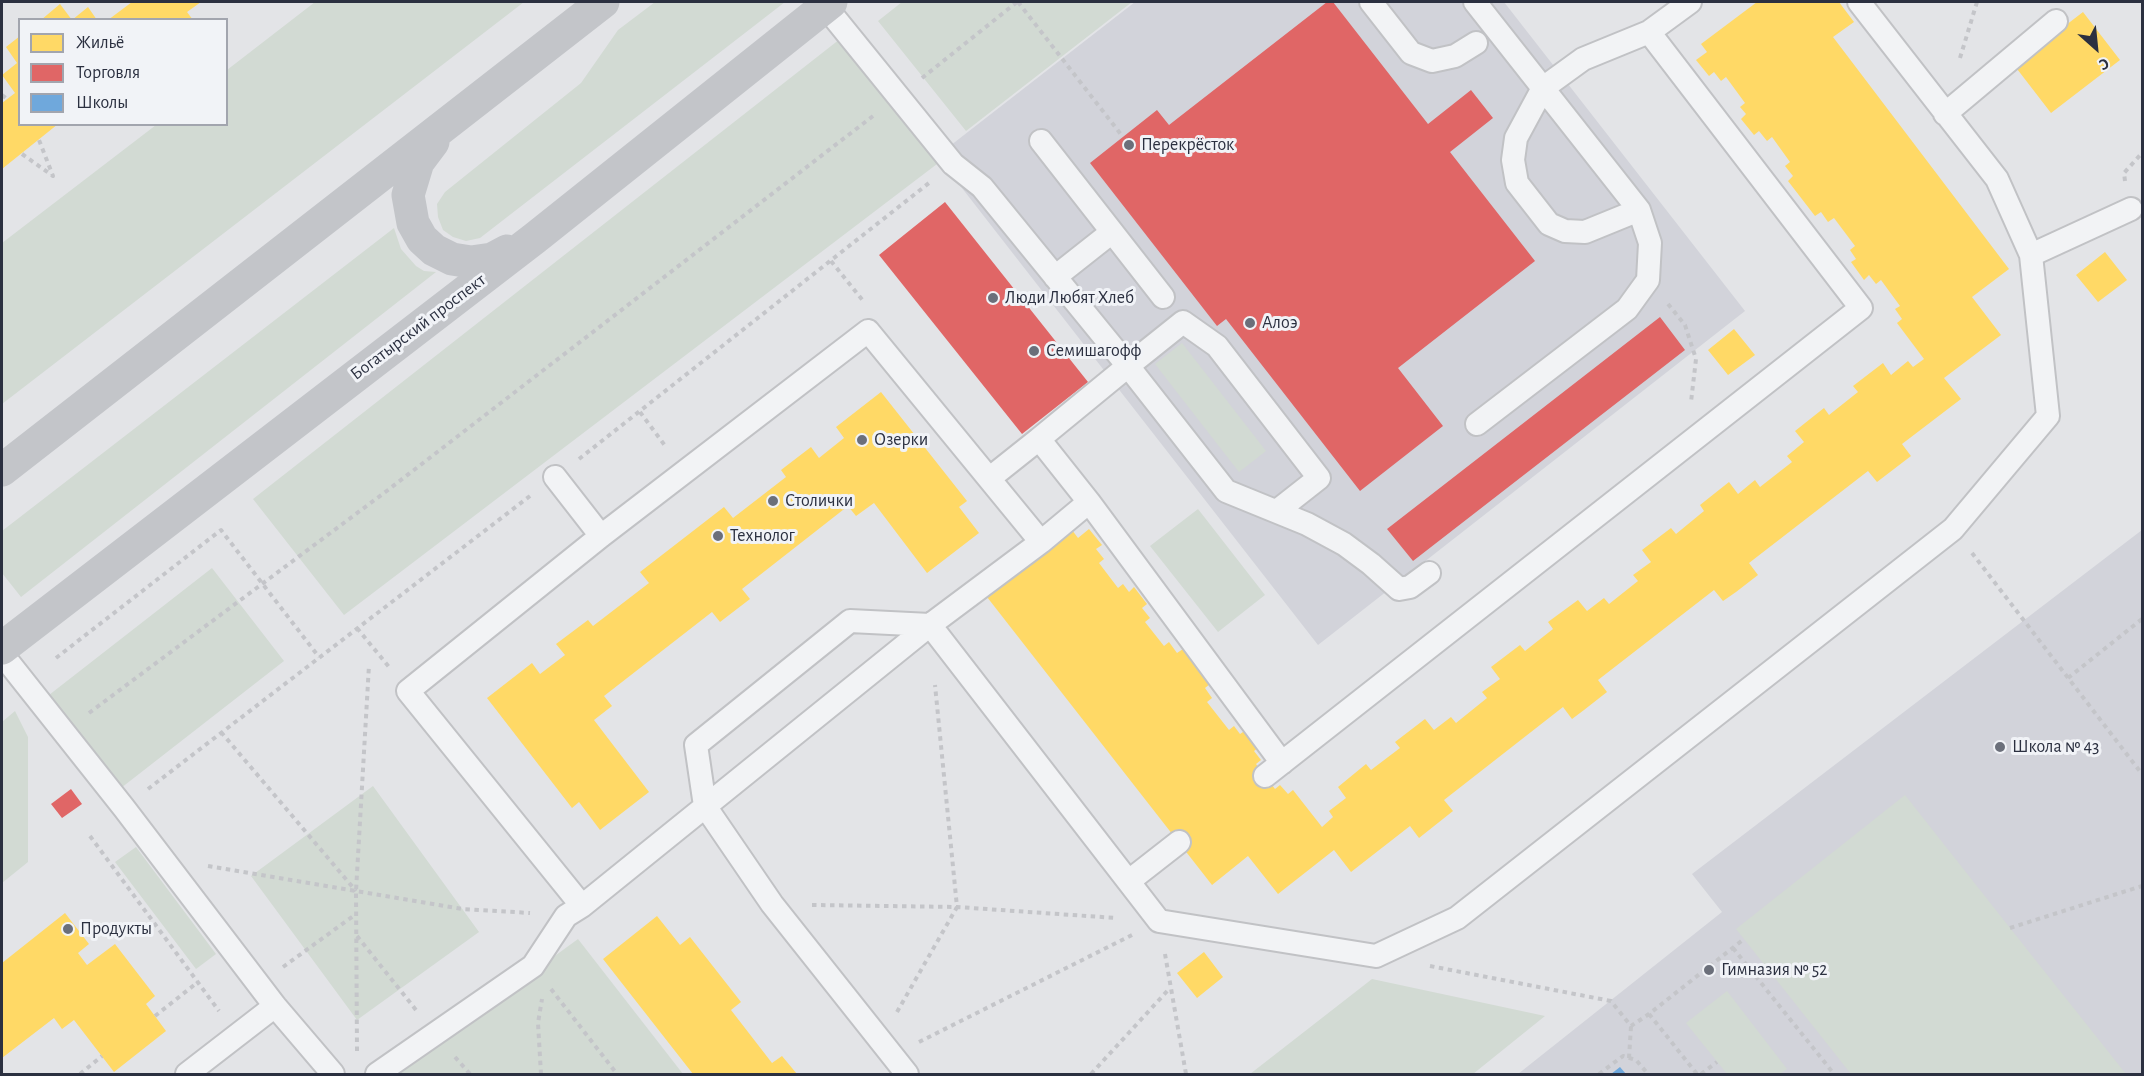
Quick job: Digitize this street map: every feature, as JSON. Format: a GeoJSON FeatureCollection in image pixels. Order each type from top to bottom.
{"type":"FeatureCollection","features":[{"type":"Feature","properties":{"kind":"main road"},"geometry":{"type":"LineString","coordinates":[[2,470],[603,2]]}},
{"type":"Feature","properties":{"kind":"main road","name":"Богатырский проспект"},"geometry":{"type":"LineString","coordinates":[[2,648],[535,238],[828,4]]}},
{"type":"Feature","properties":{"kind":"main road"},"geometry":{"type":"LineString","coordinates":[[444,126],[418,162],[408,195],[413,223],[422,239],[434,250],[452,259],[471,262],[492,259],[535,238]]}},
{"type":"Feature","properties":{"kind":"lane"},"geometry":{"type":"LineString","coordinates":[[1371,2],[1411,53],[1421,57],[1432,61],[1455,56],[1476,43]]}},
{"type":"Feature","properties":{"kind":"lane"},"geometry":{"type":"LineString","coordinates":[[1475,2],[1639,210],[1650,243],[1648,280],[1627,309],[1477,424]]}},
{"type":"Feature","properties":{"kind":"lane"},"geometry":{"type":"LineString","coordinates":[[1639,210],[1585,232],[1565,231],[1549,224],[1517,183],[1513,159],[1516,138],[1543,88],[1583,59],[1649,32],[1690,2]]}},
{"type":"Feature","properties":{"kind":"lane"},"geometry":{"type":"LineString","coordinates":[[907,1074],[772,904],[705,806],[696,745],[850,621],[930,625],[1159,921],[1376,956],[1457,918],[1953,529],[2048,416],[2031,255],[1997,179],[1944,114],[1859,2]]}},
{"type":"Feature","properties":{"kind":"lane"},"geometry":{"type":"LineString","coordinates":[[828,4],[953,164],[982,187],[1226,490],[1307,524],[1344,544],[1399,589],[1410,588],[1429,573]]}},
{"type":"Feature","properties":{"kind":"lane"},"geometry":{"type":"LineString","coordinates":[[1944,114],[2056,21]]}},
{"type":"Feature","properties":{"kind":"lane"},"geometry":{"type":"LineString","coordinates":[[1039,439],[1089,502],[1273,769],[1861,308],[1649,32]]}},
{"type":"Feature","properties":{"kind":"lane"},"geometry":{"type":"LineString","coordinates":[[1041,141],[1163,297]]}},
{"type":"Feature","properties":{"kind":"lane"},"geometry":{"type":"LineString","coordinates":[[2031,255],[2131,208]]}},
{"type":"Feature","properties":{"kind":"lane"},"geometry":{"type":"LineString","coordinates":[[1055,277],[1112,232]]}},
{"type":"Feature","properties":{"kind":"lane"},"geometry":{"type":"LineString","coordinates":[[990,478],[1183,322],[1217,346],[1319,478],[1277,511]]}},
{"type":"Feature","properties":{"kind":"lane"},"geometry":{"type":"LineString","coordinates":[[574,911],[408,691],[602,536],[867,331],[1041,542]]}},
{"type":"Feature","properties":{"kind":"lane"},"geometry":{"type":"LineString","coordinates":[[555,477],[602,536]]}},
{"type":"Feature","properties":{"kind":"lane"},"geometry":{"type":"LineString","coordinates":[[377,1074],[435,1034],[539,973],[574,911],[930,625],[1041,542],[1089,502]]}},
{"type":"Feature","properties":{"kind":"lane"},"geometry":{"type":"LineString","coordinates":[[2,654],[258,985],[333,1074]]}},
{"type":"Feature","properties":{"kind":"lane"},"geometry":{"type":"LineString","coordinates":[[1129,881],[1179,842]]}},
{"type":"Feature","properties":{"kind":"lane"},"geometry":{"type":"LineString","coordinates":[[187,1074],[275,1006]]}},
{"type":"Feature","properties":{"kind":"path"},"geometry":{"type":"LineString","coordinates":[[64,732],[398,482],[899,97],[1018,2],[1123,137]]}},
{"type":"Feature","properties":{"kind":"path"},"geometry":{"type":"LineString","coordinates":[[2,95],[7,99]]}},
{"type":"Feature","properties":{"kind":"path"},"geometry":{"type":"LineString","coordinates":[[22,154],[53,176],[39,140]]}},
{"type":"Feature","properties":{"kind":"path"},"geometry":{"type":"LineString","coordinates":[[831,261],[870,309],[867,331]]}},
{"type":"Feature","properties":{"kind":"path"},"geometry":{"type":"LineString","coordinates":[[1648,280],[1685,325],[1696,359],[1691,404],[1680,450]]}},
{"type":"Feature","properties":{"kind":"path"},"geometry":{"type":"LineString","coordinates":[[640,412],[685,472]]}},
{"type":"Feature","properties":{"kind":"path"},"geometry":{"type":"LineString","coordinates":[[1953,529],[2142,774]]}},
{"type":"Feature","properties":{"kind":"path"},"geometry":{"type":"LineString","coordinates":[[56,658],[221,530],[319,657]]}},
{"type":"Feature","properties":{"kind":"path"},"geometry":{"type":"LineString","coordinates":[[2068,678],[2142,619]]}},
{"type":"Feature","properties":{"kind":"path"},"geometry":{"type":"LineString","coordinates":[[357,628],[408,691]]}},
{"type":"Feature","properties":{"kind":"path"},"geometry":{"type":"LineString","coordinates":[[357,1053],[356,891],[369,665]]}},
{"type":"Feature","properties":{"kind":"path"},"geometry":{"type":"LineString","coordinates":[[886,1048],[957,908],[935,684]]}},
{"type":"Feature","properties":{"kind":"path"},"geometry":{"type":"LineString","coordinates":[[221,732],[356,891]]}},
{"type":"Feature","properties":{"kind":"path"},"geometry":{"type":"LineString","coordinates":[[90,836],[237,1035]]}},
{"type":"Feature","properties":{"kind":"path"},"geometry":{"type":"LineString","coordinates":[[162,858],[462,909],[574,911]]}},
{"type":"Feature","properties":{"kind":"path"},"geometry":{"type":"LineString","coordinates":[[2010,928],[2142,886]]}},
{"type":"Feature","properties":{"kind":"path"},"geometry":{"type":"LineString","coordinates":[[772,904],[957,908],[1159,921]]}},
{"type":"Feature","properties":{"kind":"path"},"geometry":{"type":"LineString","coordinates":[[258,985],[356,914]]}},
{"type":"Feature","properties":{"kind":"path"},"geometry":{"type":"LineString","coordinates":[[1159,921],[1185,1074]]}},
{"type":"Feature","properties":{"kind":"path"},"geometry":{"type":"LineString","coordinates":[[886,1048],[1159,921]]}},
{"type":"Feature","properties":{"kind":"path"},"geometry":{"type":"LineString","coordinates":[[356,935],[435,1034]]}},
{"type":"Feature","properties":{"kind":"path"},"geometry":{"type":"LineString","coordinates":[[1631,1026],[1744,939]]}},
{"type":"Feature","properties":{"kind":"path"},"geometry":{"type":"LineString","coordinates":[[1733,948],[1834,1074]]}},
{"type":"Feature","properties":{"kind":"path"},"geometry":{"type":"LineString","coordinates":[[1376,956],[1611,1000],[1631,1026],[1629,1058]]}},
{"type":"Feature","properties":{"kind":"path"},"geometry":{"type":"LineString","coordinates":[[539,973],[538,1023],[541,1074]]}},
{"type":"Feature","properties":{"kind":"path"},"geometry":{"type":"LineString","coordinates":[[539,973],[617,1074]]}},
{"type":"Feature","properties":{"kind":"path"},"geometry":{"type":"LineString","coordinates":[[155,1016],[198,982]]}},
{"type":"Feature","properties":{"kind":"path"},"geometry":{"type":"LineString","coordinates":[[1091,1074],[1171,988]]}},
{"type":"Feature","properties":{"kind":"path"},"geometry":{"type":"LineString","coordinates":[[1649,1014],[1696,1074]]}},
{"type":"Feature","properties":{"kind":"path"},"geometry":{"type":"LineString","coordinates":[[80,1074],[102,1056]]}},
{"type":"Feature","properties":{"kind":"path"},"geometry":{"type":"LineString","coordinates":[[1599,1074],[1623,1056],[1636,1060],[1647,1074]]}},
{"type":"Feature","properties":{"kind":"path"},"geometry":{"type":"LineString","coordinates":[[1701,1074],[1717,1062]]}},
{"type":"Feature","properties":{"kind":"shaded area"},"geometry":{"type":"Polygon","coordinates":[[[315,2],[524,2],[2,404],[2,243],[155,126],[228,126],[228,69],[315,2]]]}},
{"type":"Feature","properties":{"kind":"shaded area"},"geometry":{"type":"Polygon","coordinates":[[[655,2],[785,2],[480,238],[466,241],[453,237],[443,230],[438,217],[437,204],[445,192],[581,83],[618,30],[655,2]]]}},
{"type":"Feature","properties":{"kind":"shaded area"},"geometry":{"type":"Polygon","coordinates":[[[902,2],[1132,2],[966,131],[878,21],[902,2]]]}},
{"type":"Feature","properties":{"kind":"shaded area"},"geometry":{"type":"Polygon","coordinates":[[[1135,2],[1504,2],[1745,311],[1318,645],[937,156],[1135,2]]]}},
{"type":"Feature","properties":{"kind":"shaded area"},"geometry":{"type":"Polygon","coordinates":[[[840,39],[937,164],[344,615],[253,499],[840,39]]]}},
{"type":"Feature","properties":{"kind":"shaded area"},"geometry":{"type":"Polygon","coordinates":[[[394,228],[401,249],[416,266],[424,271],[436,272],[21,597],[2,573],[2,531],[394,228]]]}},
{"type":"Feature","properties":{"kind":"shaded area"},"geometry":{"type":"Polygon","coordinates":[[[1182,343],[1266,451],[1239,472],[1155,364],[1182,343]]]}},
{"type":"Feature","properties":{"kind":"shaded area"},"geometry":{"type":"Polygon","coordinates":[[[1198,509],[1265,595],[1218,632],[1150,546],[1198,509]]]}},
{"type":"Feature","properties":{"kind":"shaded area","name":"Школа № 43"},"geometry":{"type":"Polygon","coordinates":[[[2142,530],[2142,1074],[1518,1074],[1722,912],[1692,874],[2142,530]]]}},
{"type":"Feature","properties":{"kind":"shaded area"},"geometry":{"type":"Polygon","coordinates":[[[212,568],[284,661],[121,788],[49,695],[212,568]]]}},
{"type":"Feature","properties":{"kind":"shaded area"},"geometry":{"type":"Polygon","coordinates":[[[15,711],[28,737],[28,862],[2,883],[2,722],[15,711]]]}},
{"type":"Feature","properties":{"kind":"shaded area"},"geometry":{"type":"Polygon","coordinates":[[[373,786],[479,932],[357,1020],[251,876],[373,786]]]}},
{"type":"Feature","properties":{"kind":"shaded area"},"geometry":{"type":"Polygon","coordinates":[[[1905,795],[2126,1074],[1851,1074],[1736,929],[1905,795]]]}},
{"type":"Feature","properties":{"kind":"shaded area"},"geometry":{"type":"Polygon","coordinates":[[[136,847],[216,954],[196,969],[115,862],[136,847]]]}},
{"type":"Feature","properties":{"kind":"shaded area"},"geometry":{"type":"Polygon","coordinates":[[[578,939],[683,1074],[393,1074],[578,939]]]}},
{"type":"Feature","properties":{"kind":"shaded area"},"geometry":{"type":"Polygon","coordinates":[[[1372,979],[1545,1016],[1473,1074],[1250,1074],[1372,979]]]}},
{"type":"Feature","properties":{"kind":"shaded area"},"geometry":{"type":"Polygon","coordinates":[[[1727,991],[1787,1069],[1780,1074],[1727,1074],[1686,1023],[1727,991]]]}},
{"type":"Feature","properties":{"kind":"building: Жильё"},"geometry":{"type":"Polygon","coordinates":[[[132,2],[201,2],[187,12],[192,18],[111,18],[132,2]]]}},
{"type":"Feature","properties":{"kind":"building: Жильё"},"geometry":{"type":"Polygon","coordinates":[[[1757,2],[1839,2],[1854,22],[1833,37],[2009,269],[1972,297],[2001,335],[1944,378],[1961,399],[1902,444],[1911,456],[1877,482],[1868,471],[1749,563],[1758,575],[1723,601],[1714,590],[1598,680],[1607,692],[1572,719],[1563,707],[1444,800],[1453,811],[1419,838],[1410,826],[1351,872],[1334,850],[1278,894],[1248,856],[1212,885],[987,597],[1072,530],[1078,538],[1089,529],[1102,545],[1096,549],[1104,559],[1099,563],[1118,588],[1123,584],[1129,592],[1134,587],[1147,604],[1142,608],[1150,618],[1145,622],[1164,646],[1169,642],[1177,653],[1183,649],[1210,684],[1205,688],[1212,698],[1207,702],[1229,730],[1234,726],[1240,734],[1246,730],[1259,747],[1254,751],[1261,760],[1256,764],[1275,789],[1280,785],[1288,794],[1293,790],[1322,827],[1333,817],[1329,811],[1346,798],[1338,787],[1366,764],[1371,770],[1400,748],[1395,742],[1425,719],[1434,730],[1451,717],[1456,723],[1487,698],[1482,692],[1500,679],[1491,667],[1520,645],[1525,651],[1553,629],[1548,622],[1578,600],[1587,611],[1604,598],[1609,604],[1638,581],[1633,575],[1651,562],[1642,550],[1671,528],[1676,534],[1704,511],[1700,505],[1729,482],[1738,494],[1755,480],[1760,487],[1792,462],[1787,456],[1804,442],[1795,431],[1824,408],[1829,415],[1858,392],[1853,386],[1883,363],[1891,375],[1908,361],[1913,367],[1924,359],[1897,323],[1902,319],[1895,309],[1900,306],[1881,280],[1876,284],[1869,275],[1864,280],[1851,262],[1856,259],[1850,250],[1855,246],[1834,218],[1828,222],[1821,212],[1815,216],[1788,181],[1793,176],[1785,166],[1790,162],[1772,137],[1767,141],[1759,131],[1754,135],[1741,119],[1746,114],[1740,107],[1745,103],[1726,77],[1721,81],[1714,72],[1709,76],[1696,60],[1707,52],[1701,44],[1757,2]]]}},
{"type":"Feature","properties":{"kind":"building: Жильё"},"geometry":{"type":"Polygon","coordinates":[[[60,4],[70,18],[43,18],[60,4]]]}},
{"type":"Feature","properties":{"kind":"building: Жильё"},"geometry":{"type":"Polygon","coordinates":[[[88,7],[96,18],[74,18],[88,7]]]}},
{"type":"Feature","properties":{"kind":"building: Жильё"},"geometry":{"type":"Polygon","coordinates":[[[2083,12],[2120,60],[2051,113],[2014,65],[2083,12]]]}},
{"type":"Feature","properties":{"kind":"building: Жильё"},"geometry":{"type":"Polygon","coordinates":[[[18,38],[18,126],[56,126],[2,169],[2,103],[15,93],[2,75],[17,63],[6,47],[18,38]]]}},
{"type":"Feature","properties":{"kind":"building: Жильё"},"geometry":{"type":"Polygon","coordinates":[[[2105,252],[2127,280],[2098,302],[2076,275],[2105,252]]]}},
{"type":"Feature","properties":{"kind":"building: Жильё"},"geometry":{"type":"Polygon","coordinates":[[[1734,329],[1755,355],[1728,375],[1708,350],[1734,329]]]}},
{"type":"Feature","properties":{"kind":"building: Жильё"},"geometry":{"type":"Polygon","coordinates":[[[881,392],[967,501],[959,507],[979,533],[927,573],[874,503],[856,516],[848,506],[742,589],[750,599],[720,622],[712,612],[604,696],[612,706],[594,720],[649,792],[600,830],[579,802],[572,808],[487,698],[532,663],[540,674],[565,655],[556,644],[588,620],[593,626],[649,583],[640,572],[724,507],[733,518],[786,477],[781,470],[811,447],[819,458],[844,438],[836,427],[881,392]]]}},
{"type":"Feature","properties":{"kind":"building: Жильё"},"geometry":{"type":"Polygon","coordinates":[[[65,913],[89,944],[78,953],[87,965],[115,944],[155,996],[146,1004],[166,1031],[114,1072],[74,1020],[62,1029],[54,1018],[2,1058],[2,963],[65,913]]]}},
{"type":"Feature","properties":{"kind":"building: Жильё"},"geometry":{"type":"Polygon","coordinates":[[[657,916],[680,945],[690,937],[741,1002],[731,1010],[772,1063],[782,1056],[797,1074],[693,1074],[603,959],[657,916]]]}},
{"type":"Feature","properties":{"kind":"building: Жильё"},"geometry":{"type":"Polygon","coordinates":[[[1204,952],[1223,977],[1197,998],[1177,973],[1204,952]]]}},
{"type":"Feature","properties":{"kind":"building: Торговля"},"geometry":{"type":"Polygon","coordinates":[[[1327,2],[1333,2],[1428,124],[1471,90],[1493,118],[1450,152],[1535,261],[1398,368],[1443,426],[1360,491],[1226,319],[1217,326],[1090,163],[1157,110],[1169,125],[1327,2]]]}},
{"type":"Feature","properties":{"kind":"building: Торговля"},"geometry":{"type":"Polygon","coordinates":[[[945,202],[1088,382],[1022,434],[879,255],[945,202]]]}},
{"type":"Feature","properties":{"kind":"building: Торговля"},"geometry":{"type":"Polygon","coordinates":[[[1660,317],[1685,350],[1413,561],[1387,529],[1660,317]]]}},
{"type":"Feature","properties":{"kind":"building: Торговля"},"geometry":{"type":"Polygon","coordinates":[[[71,789],[82,804],[62,818],[51,804],[71,789]]]}},
{"type":"Feature","properties":{"kind":"building: Школы"},"geometry":{"type":"Polygon","coordinates":[[[1620,1067],[1626,1074],[1611,1074],[1620,1067]]]}},
{"type":"Feature","properties":{"kind":"place","name":"Перекрёсток"},"geometry":{"type":"Point","coordinates":[1129,145]}},
{"type":"Feature","properties":{"kind":"place","name":"Люди Любят Хлеб"},"geometry":{"type":"Point","coordinates":[993,298]}},
{"type":"Feature","properties":{"kind":"place","name":"Алоэ"},"geometry":{"type":"Point","coordinates":[1250,323]}},
{"type":"Feature","properties":{"kind":"place","name":"Семишагофф"},"geometry":{"type":"Point","coordinates":[1034,351]}},
{"type":"Feature","properties":{"kind":"place","name":"Озерки"},"geometry":{"type":"Point","coordinates":[862,440]}},
{"type":"Feature","properties":{"kind":"place","name":"Столички"},"geometry":{"type":"Point","coordinates":[773,501]}},
{"type":"Feature","properties":{"kind":"place","name":"Технолог"},"geometry":{"type":"Point","coordinates":[718,536]}},
{"type":"Feature","properties":{"kind":"place","name":"Школа № 43"},"geometry":{"type":"Point","coordinates":[2000,747]}},
{"type":"Feature","properties":{"kind":"place","name":"Продукты"},"geometry":{"type":"Point","coordinates":[68,929]}},
{"type":"Feature","properties":{"kind":"place","name":"Гимназия № 52"},"geometry":{"type":"Point","coordinates":[1709,970]}}]}
